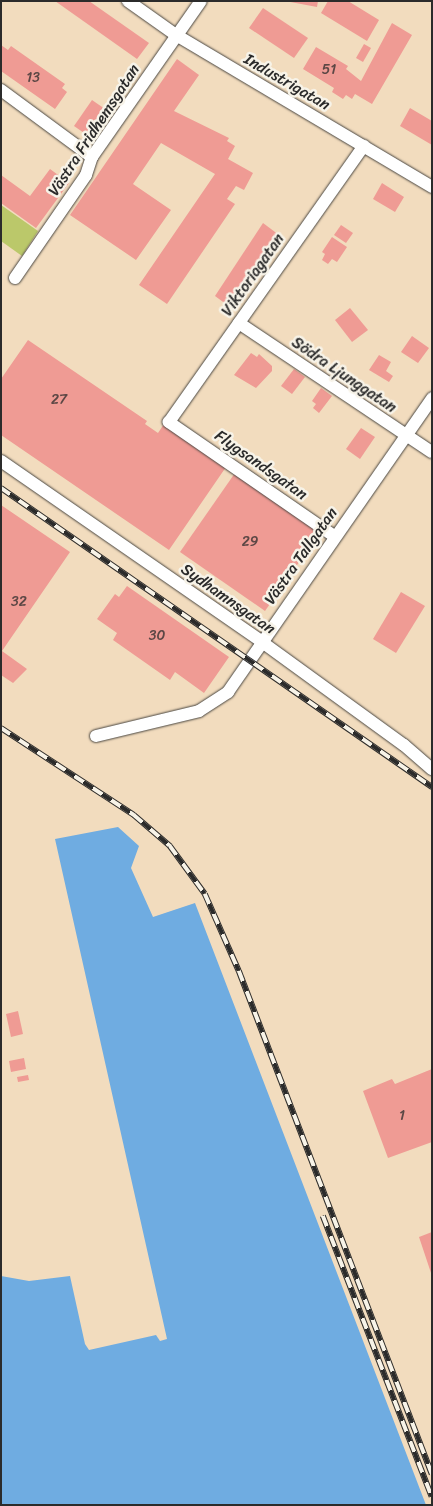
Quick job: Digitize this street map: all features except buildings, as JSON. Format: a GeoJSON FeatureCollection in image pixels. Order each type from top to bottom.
{"type":"FeatureCollection","features":[{"type":"Feature","properties":{"kind":"street","name":"Industrigatan"},"geometry":{"type":"LineString","coordinates":[[128,1],[176,36],[432,187]]}},
{"type":"Feature","properties":{"kind":"street","name":"Västra Fridhemsgatan"},"geometry":{"type":"LineString","coordinates":[[15,278],[86,175],[92,157],[202,1]]}},
{"type":"Feature","properties":{"kind":"street"},"geometry":{"type":"LineString","coordinates":[[1,90],[92,157]]}},
{"type":"Feature","properties":{"kind":"street","name":"Viktoriagatan"},"geometry":{"type":"LineString","coordinates":[[169,422],[364,146]]}},
{"type":"Feature","properties":{"kind":"street","name":"Södra Ljunggatan"},"geometry":{"type":"LineString","coordinates":[[239,323],[406,437],[432,452]]}},
{"type":"Feature","properties":{"kind":"street","name":"Västra Tallgatan"},"geometry":{"type":"LineString","coordinates":[[96,736],[212,705],[228,692],[334,536],[432,398]]}},
{"type":"Feature","properties":{"kind":"street","name":"Flygsandsgatan"},"geometry":{"type":"LineString","coordinates":[[169,422],[334,536]]}},
{"type":"Feature","properties":{"kind":"street","name":"Sydhamnsgatan"},"geometry":{"type":"LineString","coordinates":[[1,461],[262,642],[404,745],[432,769]]}},
{"type":"Feature","properties":{"kind":"green space"},"geometry":{"type":"Polygon","coordinates":[[[1,205],[38,231],[22,256],[1,241],[1,205]]]}},
{"type":"Feature","properties":{"kind":"water"},"geometry":{"type":"Polygon","coordinates":[[[118,827],[139,846],[131,868],[153,917],[195,903],[426,1505],[1,1505],[1,1276],[29,1281],[70,1276],[85,1344],[89,1350],[156,1335],[160,1341],[167,1339],[55,839],[118,827]]]}},
{"type":"Feature","properties":{"kind":"railway"},"geometry":{"type":"LineString","coordinates":[[1,488],[432,787]]}},
{"type":"Feature","properties":{"kind":"railway"},"geometry":{"type":"LineString","coordinates":[[1,728],[134,815],[170,846],[205,894],[239,971],[432,1474]]}},
{"type":"Feature","properties":{"kind":"railway"},"geometry":{"type":"LineString","coordinates":[[323,1216],[432,1497]]}}]}
